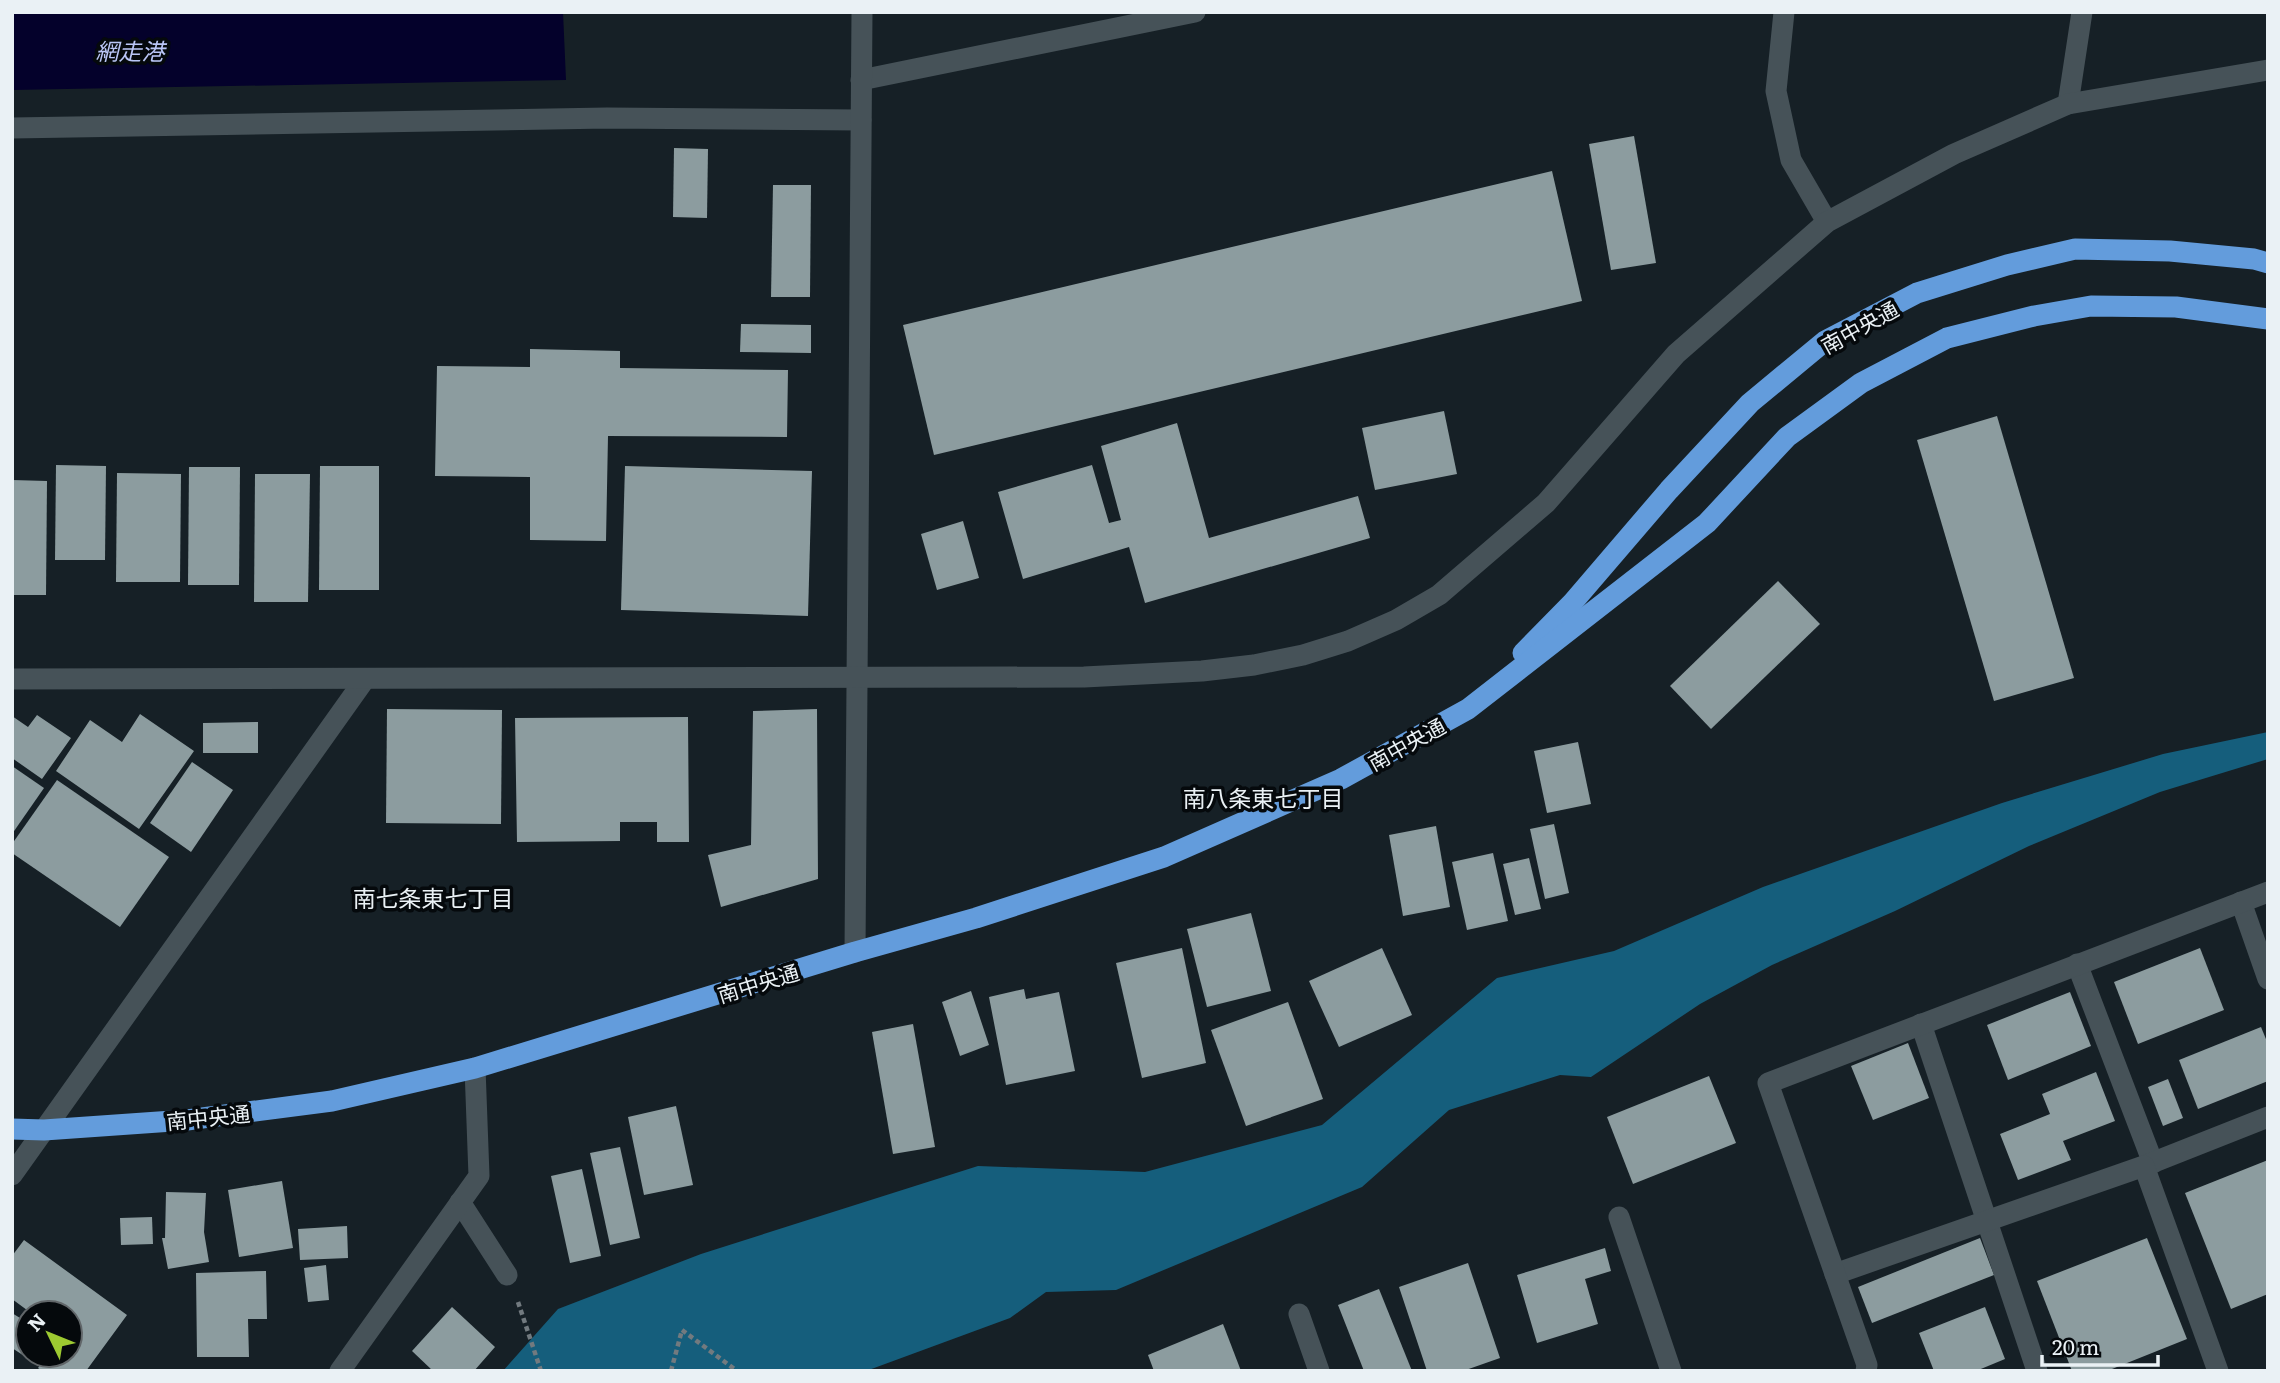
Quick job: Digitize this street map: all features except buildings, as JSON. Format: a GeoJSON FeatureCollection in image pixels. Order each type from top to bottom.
{"type":"FeatureCollection","features":[{"type":"Feature","properties":{"kind":"highway","name":"南中央通"},"geometry":{"type":"LineString","coordinates":[[1468,709],[1573,602],[1668,490],[1750,403],[1825,341],[1917,293],[2007,265],[2075,249],[2169,251],[2254,259],[2268,263]]}},
{"type":"Feature","properties":{"kind":"highway","name":"南中央通"},"geometry":{"type":"LineString","coordinates":[[12,1129],[44,1130],[187,1120],[332,1101],[475,1068],[855,952],[976,918],[1164,857],[1341,779],[1468,709],[1707,523],[1787,437],[1861,383],[1947,338],[2034,316],[2091,306],[2176,307],[2268,319]]}},
{"type":"Feature","properties":{"kind":"street"},"geometry":{"type":"LineString","coordinates":[[855,952],[862,12]]}},
{"type":"Feature","properties":{"kind":"street"},"geometry":{"type":"LineString","coordinates":[[861,80],[1195,12]]}},
{"type":"Feature","properties":{"kind":"street"},"geometry":{"type":"LineString","coordinates":[[1784,12],[1776,92],[1791,160],[1827,222]]}},
{"type":"Feature","properties":{"kind":"street"},"geometry":{"type":"LineString","coordinates":[[2068,104],[2082,12]]}},
{"type":"Feature","properties":{"kind":"street"},"geometry":{"type":"LineString","coordinates":[[12,679],[1084,677],[1202,671],[1254,665],[1303,655],[1348,641],[1396,620],[1438,594],[1546,503],[1676,354],[1827,222],[1954,154],[2068,104],[2268,70]]}},
{"type":"Feature","properties":{"kind":"street"},"geometry":{"type":"LineString","coordinates":[[12,128],[607,118],[861,120]]}},
{"type":"Feature","properties":{"kind":"street"},"geometry":{"type":"LineString","coordinates":[[12,1175],[365,678]]}},
{"type":"Feature","properties":{"kind":"street"},"geometry":{"type":"LineString","coordinates":[[1866,1371],[1867,1365],[1768,1083],[2268,892]]}},
{"type":"Feature","properties":{"kind":"street"},"geometry":{"type":"LineString","coordinates":[[2241,902],[2268,979]]}},
{"type":"Feature","properties":{"kind":"street"},"geometry":{"type":"LineString","coordinates":[[2077,964],[2149,1165],[2218,1371]]}},
{"type":"Feature","properties":{"kind":"street"},"geometry":{"type":"LineString","coordinates":[[1921,1024],[2037,1371]]}},
{"type":"Feature","properties":{"kind":"street"},"geometry":{"type":"LineString","coordinates":[[340,1371],[479,1176],[475,1068]]}},
{"type":"Feature","properties":{"kind":"street"},"geometry":{"type":"LineString","coordinates":[[1835,1274],[2149,1165],[2268,1117]]}},
{"type":"Feature","properties":{"kind":"street"},"geometry":{"type":"LineString","coordinates":[[460,1202],[507,1275]]}},
{"type":"Feature","properties":{"kind":"street"},"geometry":{"type":"LineString","coordinates":[[1619,1217],[1671,1371]]}},
{"type":"Feature","properties":{"kind":"street"},"geometry":{"type":"LineString","coordinates":[[1299,1314],[1318,1371]]}},
{"type":"Feature","properties":{"kind":"path"},"geometry":{"type":"LineString","coordinates":[[507,1275],[541,1371]]}},
{"type":"Feature","properties":{"kind":"path"},"geometry":{"type":"LineString","coordinates":[[671,1371],[682,1330],[737,1371]]}},
{"type":"Feature","properties":{"kind":"shaded area"},"geometry":{"type":"Polygon","coordinates":[[[2268,732],[2268,759],[2160,792],[2029,846],[1895,911],[1772,965],[1700,1004],[1591,1077],[1560,1075],[1449,1110],[1362,1187],[1116,1290],[1046,1292],[1010,1318],[866,1371],[503,1371],[558,1309],[701,1254],[978,1166],[1145,1172],[1322,1125],[1497,978],[1614,951],[1763,887],[2002,803],[2163,754],[2268,732]]]}},
{"type":"Feature","properties":{"kind":"water","name":"網走港"},"geometry":{"type":"Polygon","coordinates":[[[12,12],[563,12],[566,80],[12,90],[12,12]]]}},
{"type":"Feature","properties":{"kind":"district","name":"南八条東七丁目"},"geometry":{"type":"Point","coordinates":[1263,797]}},
{"type":"Feature","properties":{"kind":"district","name":"南七条東七丁目"},"geometry":{"type":"Point","coordinates":[433,897]}}]}
